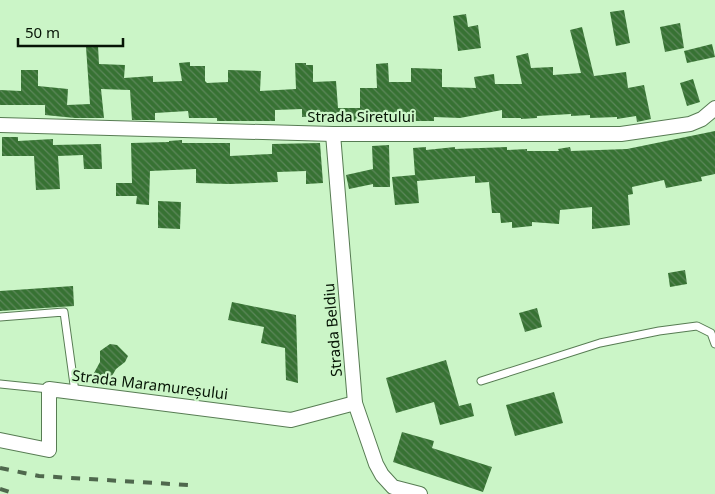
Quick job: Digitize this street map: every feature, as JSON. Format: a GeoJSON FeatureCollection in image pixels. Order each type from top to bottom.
{"type":"FeatureCollection","features":[{"type":"Feature","properties":{"kind":"street","name":"Strada Siretului"},"geometry":{"type":"LineString","coordinates":[[0,125],[333,134],[621,134],[690,124],[702,120],[715,108]]}},
{"type":"Feature","properties":{"kind":"street","name":"Strada Beldiu"},"geometry":{"type":"LineString","coordinates":[[333,134],[355,403],[376,464],[382,475],[393,487],[420,494]]}},
{"type":"Feature","properties":{"kind":"street","name":"Strada Maramureșului"},"geometry":{"type":"LineString","coordinates":[[49,389],[291,420],[355,403]]}},
{"type":"Feature","properties":{"kind":"street"},"geometry":{"type":"LineString","coordinates":[[0,440],[49,450],[49,389]]}},
{"type":"Feature","properties":{"kind":"lane"},"geometry":{"type":"LineString","coordinates":[[0,317],[64,312],[75,392]]}},
{"type":"Feature","properties":{"kind":"lane"},"geometry":{"type":"LineString","coordinates":[[481,381],[600,343],[659,331],[697,326],[710,333],[715,344]]}},
{"type":"Feature","properties":{"kind":"lane"},"geometry":{"type":"LineString","coordinates":[[0,384],[49,389]]}},
{"type":"Feature","properties":{"kind":"building"},"geometry":{"type":"Polygon","coordinates":[[[624,10],[630,43],[616,46],[610,12],[624,10]]]}},
{"type":"Feature","properties":{"kind":"building"},"geometry":{"type":"Polygon","coordinates":[[[466,14],[468,27],[478,25],[481,48],[458,51],[453,16],[466,14]]]}},
{"type":"Feature","properties":{"kind":"building"},"geometry":{"type":"Polygon","coordinates":[[[680,23],[684,48],[665,52],[660,27],[680,23]]]}},
{"type":"Feature","properties":{"kind":"building"},"geometry":{"type":"Polygon","coordinates":[[[582,27],[594,76],[626,72],[628,88],[644,85],[651,119],[637,122],[636,116],[617,119],[617,117],[590,118],[590,115],[571,116],[571,114],[521,119],[502,118],[502,110],[460,118],[434,117],[434,121],[410,121],[410,119],[346,121],[346,119],[326,120],[325,116],[302,117],[302,109],[275,110],[275,121],[217,121],[217,118],[189,118],[188,111],[155,113],[155,120],[132,120],[130,90],[101,89],[104,118],[45,115],[45,105],[0,105],[0,90],[21,91],[21,70],[38,70],[38,86],[68,89],[67,105],[90,104],[86,47],[98,46],[99,64],[125,65],[124,78],[153,76],[153,82],[182,81],[179,63],[190,62],[190,66],[205,66],[205,81],[207,83],[228,82],[228,70],[261,71],[260,91],[296,89],[295,63],[306,63],[306,65],[313,65],[313,82],[336,81],[338,108],[360,108],[360,88],[377,88],[376,64],[388,63],[389,82],[411,82],[411,68],[442,69],[442,87],[476,88],[474,77],[494,74],[495,84],[522,84],[516,56],[528,53],[531,68],[553,67],[553,75],[581,73],[570,30],[582,27]]]}},
{"type":"Feature","properties":{"kind":"building"},"geometry":{"type":"Polygon","coordinates":[[[712,44],[715,57],[687,63],[684,51],[712,44]]]}},
{"type":"Feature","properties":{"kind":"building"},"geometry":{"type":"Polygon","coordinates":[[[693,79],[700,102],[687,106],[680,83],[693,79]]]}},
{"type":"Feature","properties":{"kind":"building"},"geometry":{"type":"Polygon","coordinates":[[[715,131],[715,174],[701,177],[702,181],[666,188],[664,180],[632,187],[633,194],[628,195],[630,225],[592,229],[592,207],[560,210],[559,224],[532,222],[532,226],[512,228],[512,222],[501,223],[500,213],[492,213],[489,182],[475,183],[475,176],[417,181],[419,203],[395,205],[392,177],[415,175],[413,148],[426,147],[426,150],[455,147],[455,149],[507,147],[507,150],[527,149],[527,151],[559,151],[558,149],[570,147],[571,151],[627,149],[715,131]]]}},
{"type":"Feature","properties":{"kind":"building"},"geometry":{"type":"Polygon","coordinates":[[[2,137],[18,137],[18,141],[53,139],[53,145],[101,144],[102,169],[84,169],[83,155],[58,156],[60,189],[36,190],[34,156],[2,156],[2,137]]]}},
{"type":"Feature","properties":{"kind":"building"},"geometry":{"type":"Polygon","coordinates":[[[182,140],[182,143],[230,143],[230,156],[272,154],[272,144],[320,143],[323,183],[306,184],[306,171],[277,172],[278,182],[230,184],[196,183],[196,169],[150,171],[149,205],[136,204],[137,196],[116,196],[116,183],[132,183],[131,143],[182,140]]]}},
{"type":"Feature","properties":{"kind":"building"},"geometry":{"type":"Polygon","coordinates":[[[389,145],[390,187],[373,187],[373,184],[349,189],[346,175],[373,169],[372,146],[389,145]]]}},
{"type":"Feature","properties":{"kind":"building"},"geometry":{"type":"Polygon","coordinates":[[[158,201],[181,202],[180,229],[158,228],[158,201]]]}},
{"type":"Feature","properties":{"kind":"building"},"geometry":{"type":"Polygon","coordinates":[[[685,270],[687,284],[670,287],[668,273],[685,270]]]}},
{"type":"Feature","properties":{"kind":"building"},"geometry":{"type":"Polygon","coordinates":[[[73,286],[74,306],[0,311],[0,291],[73,286]]]}},
{"type":"Feature","properties":{"kind":"building"},"geometry":{"type":"Polygon","coordinates":[[[232,302],[296,315],[298,383],[286,380],[285,348],[261,343],[264,327],[228,320],[232,302]]]}},
{"type":"Feature","properties":{"kind":"building"},"geometry":{"type":"Polygon","coordinates":[[[537,308],[542,327],[525,332],[519,313],[537,308]]]}},
{"type":"Feature","properties":{"kind":"building"},"geometry":{"type":"Polygon","coordinates":[[[110,344],[117,345],[128,356],[125,362],[116,369],[109,381],[94,373],[100,362],[100,351],[110,344]]]}},
{"type":"Feature","properties":{"kind":"building"},"geometry":{"type":"Polygon","coordinates":[[[446,360],[459,406],[471,403],[474,416],[440,425],[434,402],[396,413],[386,378],[446,360]]]}},
{"type":"Feature","properties":{"kind":"building"},"geometry":{"type":"Polygon","coordinates":[[[554,392],[563,423],[515,436],[506,405],[554,392]]]}},
{"type":"Feature","properties":{"kind":"building"},"geometry":{"type":"Polygon","coordinates":[[[402,432],[434,441],[432,448],[492,467],[483,492],[393,462],[402,432]]]}},
{"type":"Feature","properties":{"kind":"railway"},"geometry":{"type":"LineString","coordinates":[[0,468],[39,476],[188,485]]}},
{"type":"Feature","properties":{"kind":"railway"},"geometry":{"type":"LineString","coordinates":[[0,489],[16,494]]}}]}
